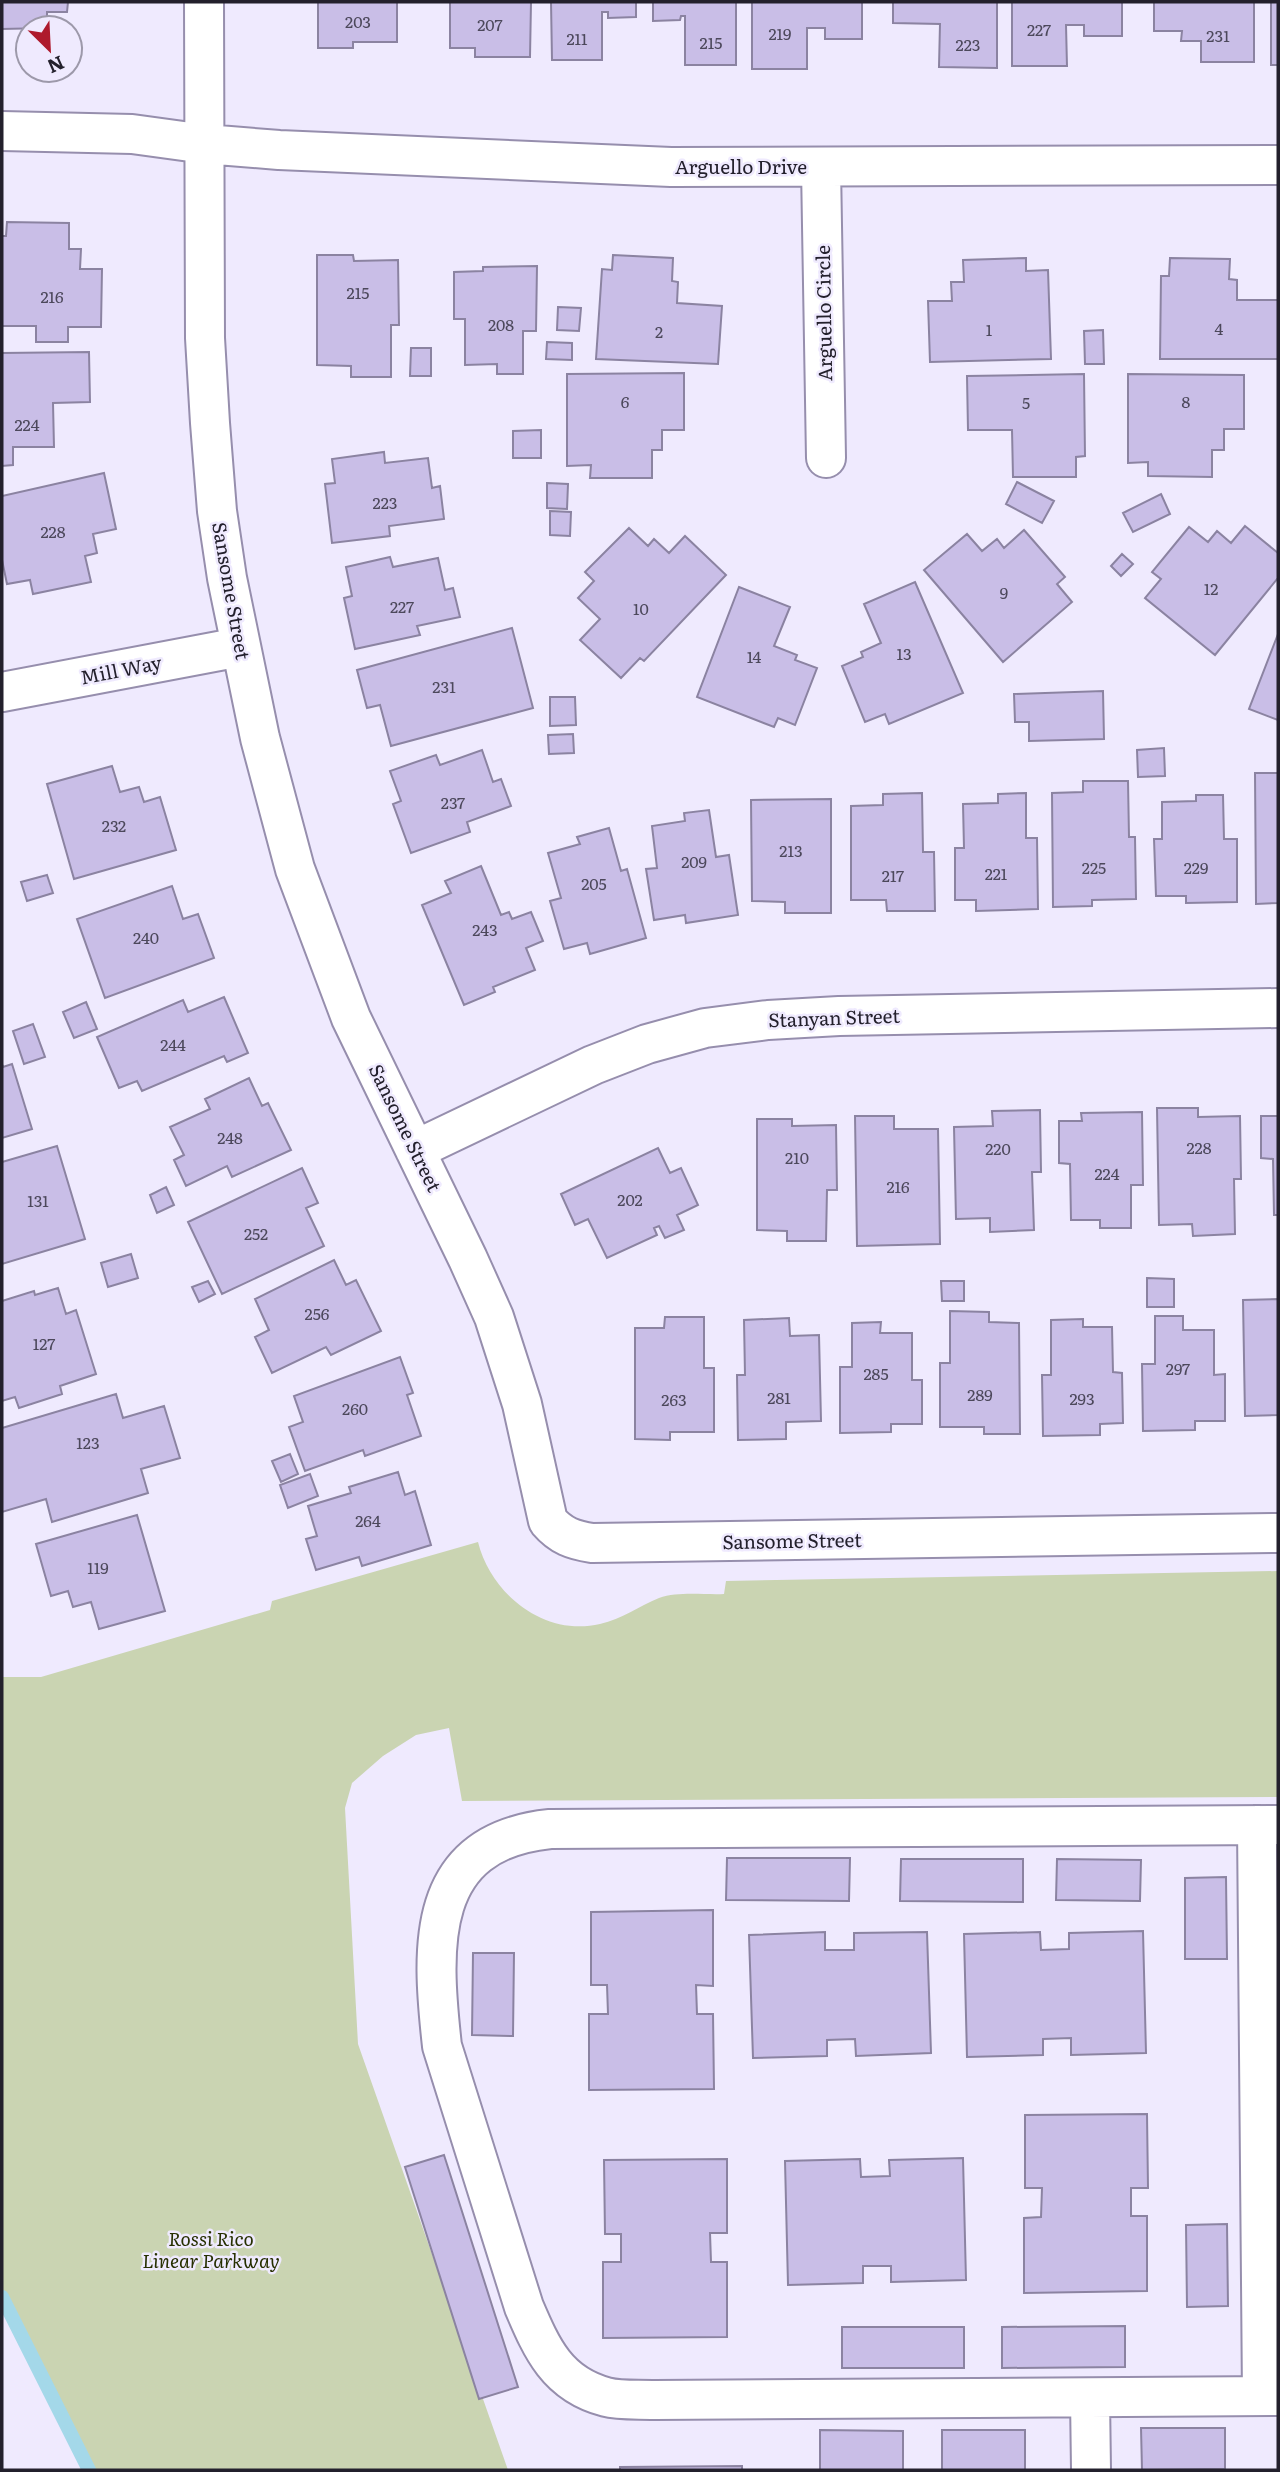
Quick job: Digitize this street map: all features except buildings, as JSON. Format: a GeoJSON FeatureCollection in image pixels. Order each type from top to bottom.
{"type":"FeatureCollection","features":[{"type":"Feature","properties":{"kind":"street","name":"Sansome Street"},"geometry":{"type":"LineString","coordinates":[[204,2],[205,338],[210,423],[217,511],[240,647],[260,738],[295,869],[351,1018],[468,1259],[502,1339],[522,1404],[548,1521],[557,1531],[572,1540],[592,1543],[1278,1533]]}},
{"type":"Feature","properties":{"kind":"street","name":"Arguello Drive"},"geometry":{"type":"LineString","coordinates":[[2,131],[132,134],[279,150],[671,167],[1278,165]]}},
{"type":"Feature","properties":{"kind":"street","name":"Arguello Circle"},"geometry":{"type":"LineString","coordinates":[[821,167],[826,458]]}},
{"type":"Feature","properties":{"kind":"street","name":"Mill Way"},"geometry":{"type":"LineString","coordinates":[[2,692],[240,647]]}},
{"type":"Feature","properties":{"kind":"street","name":"Stanyan Street"},"geometry":{"type":"LineString","coordinates":[[415,1150],[593,1065],[648,1044],[705,1028],[768,1020],[839,1016],[1278,1008]]}},
{"type":"Feature","properties":{"kind":"street"},"geometry":{"type":"LineString","coordinates":[[1267,1825],[1270,2396],[643,2399],[607,2398],[568,2380],[551,2362],[524,2307],[442,2046],[437,2002],[439,1923],[446,1896],[458,1874],[478,1855],[500,1840],[524,1832],[550,1829],[1267,1825]]}},
{"type":"Feature","properties":{"kind":"street"},"geometry":{"type":"LineString","coordinates":[[1090,2398],[1091,2470]]}},
{"type":"Feature","properties":{"kind":"green space","name":"Rossi Rico Linear Parkway"},"geometry":{"type":"Polygon","coordinates":[[[478,1542],[495,1579],[523,1607],[559,1624],[579,1626],[608,1622],[667,1596],[724,1594],[726,1581],[1278,1571],[1278,1797],[462,1801],[449,1728],[416,1735],[383,1756],[352,1783],[345,1808],[358,2044],[508,2470],[89,2470],[2,2297],[2,1677],[41,1677],[270,1610],[272,1601],[478,1542]]]}},
{"type":"Feature","properties":{"kind":"waterway"},"geometry":{"type":"LineString","coordinates":[[2,2297],[89,2470]]}}]}
